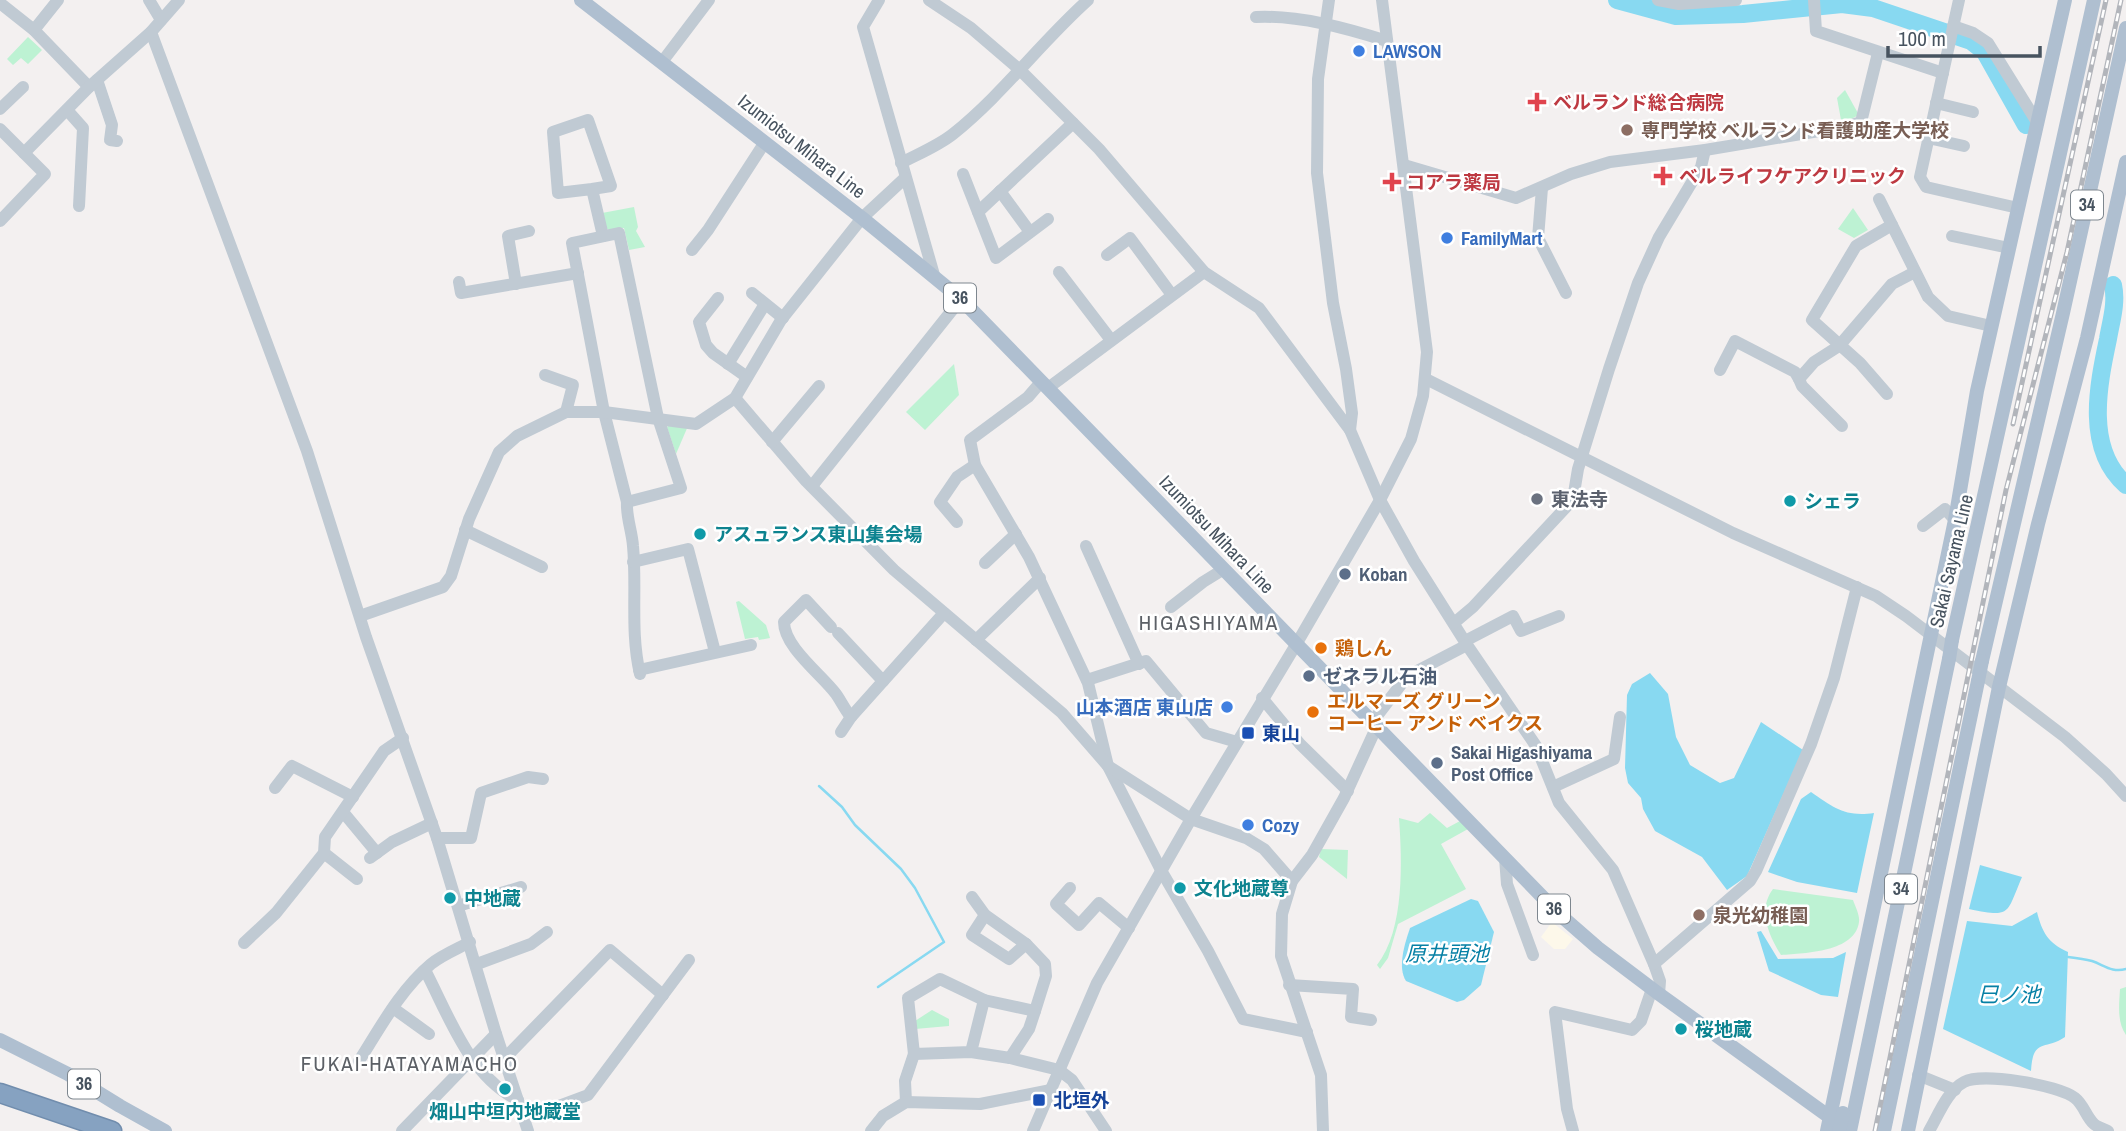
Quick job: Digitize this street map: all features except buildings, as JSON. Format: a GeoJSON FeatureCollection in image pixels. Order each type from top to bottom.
{"type":"FeatureCollection","features":[{"type":"Feature","properties":{"kind":"highway"},"geometry":{"type":"LineString","coordinates":[[0,1093],[112,1131]]}},
{"type":"Feature","properties":{"kind":"main road","name":"Izumiotsu Mihara Line"},"geometry":{"type":"LineString","coordinates":[[581,0],[862,218],[961,299],[1559,914],[1598,948],[1828,1124],[1849,1124]]}},
{"type":"Feature","properties":{"kind":"main road"},"geometry":{"type":"LineString","coordinates":[[1828,1124],[1955,520],[1977,391],[2065,0]]}},
{"type":"Feature","properties":{"kind":"main road","name":"Sakai Sayama Line"},"geometry":{"type":"LineString","coordinates":[[1839,1131],[1849,1124],[1870,1038],[1952,640],[2094,0]]}},
{"type":"Feature","properties":{"kind":"main road","name":"34"},"geometry":{"type":"LineString","coordinates":[[1884,1131],[1982,662],[2126,28]]}},
{"type":"Feature","properties":{"kind":"main road"},"geometry":{"type":"LineString","coordinates":[[1908,1131],[1999,687],[2087,338],[2126,162]]}},
{"type":"Feature","properties":{"kind":"main road"},"geometry":{"type":"LineString","coordinates":[[1893,1131],[1906,1028]]}},
{"type":"Feature","properties":{"kind":"main road","name":"36"},"geometry":{"type":"LineString","coordinates":[[0,1040],[68,1074],[120,1107],[165,1131]]}},
{"type":"Feature","properties":{"kind":"street"},"geometry":{"type":"LineString","coordinates":[[34,30],[58,0]]}},
{"type":"Feature","properties":{"kind":"street"},"geometry":{"type":"LineString","coordinates":[[149,0],[161,20]]}},
{"type":"Feature","properties":{"kind":"street"},"geometry":{"type":"LineString","coordinates":[[24,153],[93,84],[151,32],[178,0]]}},
{"type":"Feature","properties":{"kind":"street"},"geometry":{"type":"LineString","coordinates":[[662,62],[709,0]]}},
{"type":"Feature","properties":{"kind":"street"},"geometry":{"type":"LineString","coordinates":[[879,0],[863,27],[934,275]]}},
{"type":"Feature","properties":{"kind":"street"},"geometry":{"type":"LineString","coordinates":[[929,0],[971,27],[1020,70],[1099,149],[1204,272],[1259,308],[1350,430],[1380,499],[1414,561],[1536,746],[1559,803],[1613,870],[1660,981],[1641,1021],[1632,1030],[1555,1012],[1567,1109],[1573,1131]]}},
{"type":"Feature","properties":{"kind":"street"},"geometry":{"type":"LineString","coordinates":[[901,163],[950,136],[986,106],[1088,0]]}},
{"type":"Feature","properties":{"kind":"street"},"geometry":{"type":"LineString","coordinates":[[1329,0],[1318,79],[1317,173],[1332,303],[1352,413],[1350,430]]}},
{"type":"Feature","properties":{"kind":"street"},"geometry":{"type":"LineString","coordinates":[[1033,1131],[1097,983],[1380,499],[1418,420],[1426,379],[1427,352],[1382,0]]}},
{"type":"Feature","properties":{"kind":"street"},"geometry":{"type":"LineString","coordinates":[[1658,0],[1679,4],[1736,0]]}},
{"type":"Feature","properties":{"kind":"street"},"geometry":{"type":"LineString","coordinates":[[1959,0],[1920,177],[1926,187],[2018,208]]}},
{"type":"Feature","properties":{"kind":"street"},"geometry":{"type":"LineString","coordinates":[[0,3],[93,84],[112,125],[110,140],[117,141]]}},
{"type":"Feature","properties":{"kind":"street"},"geometry":{"type":"LineString","coordinates":[[1814,4],[1816,32],[1943,73]]}},
{"type":"Feature","properties":{"kind":"street"},"geometry":{"type":"LineString","coordinates":[[1256,17],[1278,16],[1358,32],[1387,41]]}},
{"type":"Feature","properties":{"kind":"street"},"geometry":{"type":"LineString","coordinates":[[151,32],[307,451],[437,838],[528,1131]]}},
{"type":"Feature","properties":{"kind":"street"},"geometry":{"type":"LineString","coordinates":[[1952,32],[1973,33],[1988,43],[2037,122]]}},
{"type":"Feature","properties":{"kind":"street"},"geometry":{"type":"LineString","coordinates":[[1404,165],[1516,198],[1571,174],[1610,162],[1704,150],[1861,122],[1878,53]]}},
{"type":"Feature","properties":{"kind":"street"},"geometry":{"type":"LineString","coordinates":[[0,108],[23,87]]}},
{"type":"Feature","properties":{"kind":"street"},"geometry":{"type":"LineString","coordinates":[[1936,103],[1973,112]]}},
{"type":"Feature","properties":{"kind":"street"},"geometry":{"type":"LineString","coordinates":[[67,110],[82,128],[79,206]]}},
{"type":"Feature","properties":{"kind":"street"},"geometry":{"type":"LineString","coordinates":[[588,120],[611,186],[592,189],[558,193],[553,132],[588,120]]}},
{"type":"Feature","properties":{"kind":"street"},"geometry":{"type":"LineString","coordinates":[[978,212],[1073,123]]}},
{"type":"Feature","properties":{"kind":"street"},"geometry":{"type":"LineString","coordinates":[[0,129],[44,174],[0,221]]}},
{"type":"Feature","properties":{"kind":"street"},"geometry":{"type":"LineString","coordinates":[[1928,138],[1964,146]]}},
{"type":"Feature","properties":{"kind":"street"},"geometry":{"type":"LineString","coordinates":[[692,250],[765,142]]}},
{"type":"Feature","properties":{"kind":"street"},"geometry":{"type":"LineString","coordinates":[[1454,623],[1473,607],[1569,504],[1638,283],[1659,237],[1701,167],[1704,150]]}},
{"type":"Feature","properties":{"kind":"street"},"geometry":{"type":"LineString","coordinates":[[963,174],[996,258],[1048,219]]}},
{"type":"Feature","properties":{"kind":"street"},"geometry":{"type":"LineString","coordinates":[[360,615],[443,587],[451,576],[466,530],[499,452],[517,436],[566,412],[604,412],[696,424],[734,398],[783,318],[862,218],[905,178]]}},
{"type":"Feature","properties":{"kind":"street"},"geometry":{"type":"LineString","coordinates":[[1542,188],[1538,237],[1566,293]]}},
{"type":"Feature","properties":{"kind":"street"},"geometry":{"type":"LineString","coordinates":[[592,189],[603,236]]}},
{"type":"Feature","properties":{"kind":"street"},"geometry":{"type":"LineString","coordinates":[[1000,191],[1030,232]]}},
{"type":"Feature","properties":{"kind":"street"},"geometry":{"type":"LineString","coordinates":[[1879,199],[1928,297],[1948,316],[1991,327]]}},
{"type":"Feature","properties":{"kind":"street"},"geometry":{"type":"LineString","coordinates":[[1887,394],[1860,363],[1812,320],[1856,246],[1892,225]]}},
{"type":"Feature","properties":{"kind":"street"},"geometry":{"type":"LineString","coordinates":[[516,284],[508,236],[529,232]]}},
{"type":"Feature","properties":{"kind":"street"},"geometry":{"type":"LineString","coordinates":[[627,502],[681,488],[658,418],[619,233],[572,243],[604,412],[627,502],[626,513],[634,544],[640,672],[751,645]]}},
{"type":"Feature","properties":{"kind":"street"},"geometry":{"type":"LineString","coordinates":[[1952,236],[2009,248]]}},
{"type":"Feature","properties":{"kind":"street"},"geometry":{"type":"LineString","coordinates":[[1107,255],[1130,239],[1172,295]]}},
{"type":"Feature","properties":{"kind":"street"},"geometry":{"type":"LineString","coordinates":[[1799,379],[1814,362],[1839,346],[1883,292],[1915,271]]}},
{"type":"Feature","properties":{"kind":"street"},"geometry":{"type":"LineString","coordinates":[[1059,272],[1111,340]]}},
{"type":"Feature","properties":{"kind":"street"},"geometry":{"type":"LineString","coordinates":[[1204,272],[970,440],[975,465],[1040,578],[1087,680],[1108,766],[1162,872],[1208,951],[1243,1019],[1250,1023],[1307,1032]]}},
{"type":"Feature","properties":{"kind":"street"},"geometry":{"type":"LineString","coordinates":[[459,282],[461,293],[578,273]]}},
{"type":"Feature","properties":{"kind":"street"},"geometry":{"type":"LineString","coordinates":[[752,293],[783,318]]}},
{"type":"Feature","properties":{"kind":"street"},"geometry":{"type":"LineString","coordinates":[[718,298],[699,322],[706,345],[747,377]]}},
{"type":"Feature","properties":{"kind":"street"},"geometry":{"type":"LineString","coordinates":[[812,486],[961,299]]}},
{"type":"Feature","properties":{"kind":"street"},"geometry":{"type":"LineString","coordinates":[[728,364],[765,304]]}},
{"type":"Feature","properties":{"kind":"street"},"geometry":{"type":"LineString","coordinates":[[1720,370],[1735,341],[1795,372],[1802,386],[1842,426]]}},
{"type":"Feature","properties":{"kind":"street"},"geometry":{"type":"LineString","coordinates":[[545,375],[573,385],[566,412]]}},
{"type":"Feature","properties":{"kind":"street"},"geometry":{"type":"LineString","coordinates":[[1426,379],[1733,533],[1876,596],[2065,737],[2126,796]]}},
{"type":"Feature","properties":{"kind":"street"},"geometry":{"type":"LineString","coordinates":[[772,442],[819,386]]}},
{"type":"Feature","properties":{"kind":"street"},"geometry":{"type":"LineString","coordinates":[[734,398],[812,486],[894,570],[1062,713],[1108,766],[1191,819],[1246,838],[1264,849],[1293,881]]}},
{"type":"Feature","properties":{"kind":"street"},"geometry":{"type":"LineString","coordinates":[[957,522],[940,502],[957,477],[975,465]]}},
{"type":"Feature","properties":{"kind":"street"},"geometry":{"type":"LineString","coordinates":[[1923,526],[1945,509],[1955,520]]}},
{"type":"Feature","properties":{"kind":"street"},"geometry":{"type":"LineString","coordinates":[[466,530],[541,567]]}},
{"type":"Feature","properties":{"kind":"street"},"geometry":{"type":"LineString","coordinates":[[985,563],[1016,534]]}},
{"type":"Feature","properties":{"kind":"street"},"geometry":{"type":"LineString","coordinates":[[1086,546],[1139,664]]}},
{"type":"Feature","properties":{"kind":"street"},"geometry":{"type":"LineString","coordinates":[[633,562],[688,549],[715,652]]}},
{"type":"Feature","properties":{"kind":"street"},"geometry":{"type":"LineString","coordinates":[[1171,607],[1224,569]]}},
{"type":"Feature","properties":{"kind":"street"},"geometry":{"type":"LineString","coordinates":[[976,640],[1040,578]]}},
{"type":"Feature","properties":{"kind":"street"},"geometry":{"type":"LineString","coordinates":[[1654,964],[1750,881],[1756,871],[1811,744],[1834,678],[1857,587]]}},
{"type":"Feature","properties":{"kind":"street"},"geometry":{"type":"LineString","coordinates":[[851,717],[837,695],[803,659],[784,628],[784,622],[806,600],[883,681]]}},
{"type":"Feature","properties":{"kind":"street"},"geometry":{"type":"LineString","coordinates":[[841,732],[851,717],[944,612]]}},
{"type":"Feature","properties":{"kind":"street"},"geometry":{"type":"LineString","coordinates":[[1323,1131],[1321,1075],[1281,956],[1282,914],[1293,881],[1312,855],[1348,791],[1375,724],[1402,683],[1417,671],[1513,616],[1521,631],[1559,616]]}},
{"type":"Feature","properties":{"kind":"street"},"geometry":{"type":"LineString","coordinates":[[1087,680],[1146,661],[1206,733],[1237,742]]}},
{"type":"Feature","properties":{"kind":"street"},"geometry":{"type":"LineString","coordinates":[[1262,698],[1300,744],[1348,791]]}},
{"type":"Feature","properties":{"kind":"street"},"geometry":{"type":"LineString","coordinates":[[1553,787],[1614,759],[1620,717]]}},
{"type":"Feature","properties":{"kind":"street"},"geometry":{"type":"LineString","coordinates":[[244,943],[276,913],[324,853],[325,837],[384,751],[403,738]]}},
{"type":"Feature","properties":{"kind":"street"},"geometry":{"type":"LineString","coordinates":[[275,788],[292,766],[353,797]]}},
{"type":"Feature","properties":{"kind":"street"},"geometry":{"type":"LineString","coordinates":[[437,838],[471,838],[481,793],[528,777],[543,779]]}},
{"type":"Feature","properties":{"kind":"street"},"geometry":{"type":"LineString","coordinates":[[343,813],[374,856],[392,842],[432,823]]}},
{"type":"Feature","properties":{"kind":"street"},"geometry":{"type":"LineString","coordinates":[[324,853],[358,879]]}},
{"type":"Feature","properties":{"kind":"street"},"geometry":{"type":"LineString","coordinates":[[1505,858],[1507,884],[1533,955]]}},
{"type":"Feature","properties":{"kind":"street"},"geometry":{"type":"LineString","coordinates":[[458,906],[522,887]]}},
{"type":"Feature","properties":{"kind":"street"},"geometry":{"type":"LineString","coordinates":[[1070,888],[1056,904],[1079,925],[1099,902],[1129,928]]}},
{"type":"Feature","properties":{"kind":"street"},"geometry":{"type":"LineString","coordinates":[[972,897],[985,915],[1026,944],[1045,964],[1046,976],[1029,1029],[1010,1058]]}},
{"type":"Feature","properties":{"kind":"street"},"geometry":{"type":"LineString","coordinates":[[985,915],[972,935],[1009,959],[1026,944]]}},
{"type":"Feature","properties":{"kind":"street"},"geometry":{"type":"LineString","coordinates":[[477,964],[531,944],[547,932]]}},
{"type":"Feature","properties":{"kind":"street"},"geometry":{"type":"LineString","coordinates":[[359,1062],[393,1008],[425,970],[470,943]]}},
{"type":"Feature","properties":{"kind":"street"},"geometry":{"type":"LineString","coordinates":[[504,1059],[610,950],[663,995]]}},
{"type":"Feature","properties":{"kind":"street"},"geometry":{"type":"LineString","coordinates":[[425,970],[471,1059],[496,1086],[520,1106],[545,1111],[588,1095],[689,960]]}},
{"type":"Feature","properties":{"kind":"street"},"geometry":{"type":"LineString","coordinates":[[906,1102],[905,1081],[914,1054],[908,998],[940,979],[984,1000],[1035,1011]]}},
{"type":"Feature","properties":{"kind":"street"},"geometry":{"type":"LineString","coordinates":[[1289,985],[1353,989],[1350,1017],[1371,1020]]}},
{"type":"Feature","properties":{"kind":"street"},"geometry":{"type":"LineString","coordinates":[[971,1052],[984,1000]]}},
{"type":"Feature","properties":{"kind":"street"},"geometry":{"type":"LineString","coordinates":[[393,1008],[429,1034]]}},
{"type":"Feature","properties":{"kind":"street"},"geometry":{"type":"LineString","coordinates":[[402,1131],[496,1034]]}},
{"type":"Feature","properties":{"kind":"street"},"geometry":{"type":"LineString","coordinates":[[914,1054],[971,1052],[1059,1070],[1072,1080],[1106,1131]]}},
{"type":"Feature","properties":{"kind":"street"},"geometry":{"type":"LineString","coordinates":[[1918,1075],[1955,1090]]}},
{"type":"Feature","properties":{"kind":"street"},"geometry":{"type":"LineString","coordinates":[[1929,1131],[1955,1090],[1964,1082],[2001,1079],[2033,1083],[2073,1096],[2084,1106],[2092,1123],[2108,1131]]}},
{"type":"Feature","properties":{"kind":"street"},"geometry":{"type":"LineString","coordinates":[[872,1131],[883,1116],[906,1102],[980,1104],[1051,1090]]}},
{"type":"Feature","properties":{"kind":"shaded area"},"geometry":{"type":"Polygon","coordinates":[[[1552,922],[1573,939],[1565,949],[1554,949],[1541,937],[1552,922]]]}},
{"type":"Feature","properties":{"kind":"green space"},"geometry":{"type":"Polygon","coordinates":[[[28,37],[42,50],[28,64],[21,58],[13,65],[7,59],[28,37]]]}},
{"type":"Feature","properties":{"kind":"green space"},"geometry":{"type":"Polygon","coordinates":[[[1845,90],[1859,115],[1841,120],[1837,98],[1845,90]]]}},
{"type":"Feature","properties":{"kind":"green space"},"geometry":{"type":"Polygon","coordinates":[[[634,207],[638,227],[636,231],[645,247],[629,250],[624,228],[609,230],[605,227],[602,213],[634,207]]]}},
{"type":"Feature","properties":{"kind":"green space"},"geometry":{"type":"Polygon","coordinates":[[[1853,208],[1868,230],[1854,238],[1838,229],[1853,208]]]}},
{"type":"Feature","properties":{"kind":"green space"},"geometry":{"type":"Polygon","coordinates":[[[954,364],[959,395],[925,430],[906,412],[954,364]]]}},
{"type":"Feature","properties":{"kind":"green space"},"geometry":{"type":"Polygon","coordinates":[[[671,423],[688,426],[676,454],[667,427],[671,423]]]}},
{"type":"Feature","properties":{"kind":"green space"},"geometry":{"type":"Polygon","coordinates":[[[739,601],[766,625],[770,638],[745,639],[736,602],[739,601]]]}},
{"type":"Feature","properties":{"kind":"green space"},"geometry":{"type":"Polygon","coordinates":[[[1430,813],[1447,828],[1460,821],[1468,829],[1441,844],[1466,889],[1398,924],[1388,958],[1380,969],[1377,965],[1393,933],[1400,894],[1399,818],[1418,823],[1430,813]]]}},
{"type":"Feature","properties":{"kind":"green space"},"geometry":{"type":"Polygon","coordinates":[[[1321,849],[1348,850],[1347,879],[1319,857],[1321,849]]]}},
{"type":"Feature","properties":{"kind":"green space"},"geometry":{"type":"Polygon","coordinates":[[[1773,889],[1853,900],[1859,919],[1856,932],[1849,940],[1828,949],[1781,955],[1766,923],[1766,906],[1773,889]]]}},
{"type":"Feature","properties":{"kind":"green space"},"geometry":{"type":"Polygon","coordinates":[[[2126,987],[2126,1035],[2121,1025],[2119,1008],[2120,989],[2126,987]]]}},
{"type":"Feature","properties":{"kind":"green space"},"geometry":{"type":"Polygon","coordinates":[[[932,1010],[949,1019],[949,1026],[915,1029],[915,1021],[932,1010]]]}},
{"type":"Feature","properties":{"kind":"water"},"geometry":{"type":"Polygon","coordinates":[[[1650,673],[1668,694],[1676,737],[1690,765],[1720,783],[1734,778],[1761,722],[1803,750],[1747,876],[1727,890],[1702,857],[1655,831],[1643,809],[1641,798],[1628,783],[1625,768],[1627,695],[1632,684],[1650,673]]]}},
{"type":"Feature","properties":{"kind":"water"},"geometry":{"type":"Polygon","coordinates":[[[1811,792],[1840,810],[1855,814],[1874,813],[1857,893],[1797,882],[1768,872],[1801,799],[1811,792]]]}},
{"type":"Feature","properties":{"kind":"water"},"geometry":{"type":"Polygon","coordinates":[[[1980,865],[2022,877],[2010,906],[2000,913],[1969,909],[1980,865]]]}},
{"type":"Feature","properties":{"kind":"water","name":"原井頭池"},"geometry":{"type":"Polygon","coordinates":[[[1471,899],[1478,901],[1494,932],[1481,985],[1464,1000],[1457,1002],[1406,981],[1402,962],[1410,928],[1471,899]]]}},
{"type":"Feature","properties":{"kind":"water","name":"巳ノ池"},"geometry":{"type":"Polygon","coordinates":[[[2037,912],[2047,936],[2055,945],[2068,952],[2065,1037],[2037,1049],[2031,1071],[1943,1029],[1967,921],[2012,926],[2037,912]]]}},
{"type":"Feature","properties":{"kind":"water"},"geometry":{"type":"Polygon","coordinates":[[[1761,931],[1778,959],[1833,958],[1846,952],[1838,997],[1821,995],[1769,971],[1757,932],[1761,931]]]}},
{"type":"Feature","properties":{"kind":"waterway"},"geometry":{"type":"LineString","coordinates":[[1617,0],[1676,16],[1743,14],[1842,4],[1873,8],[1971,41],[1985,52],[2026,125]]}},
{"type":"Feature","properties":{"kind":"waterway"},"geometry":{"type":"LineString","coordinates":[[2113,285],[2114,305],[2098,396],[2098,416],[2104,454],[2126,485]]}},
{"type":"Feature","properties":{"kind":"waterway"},"geometry":{"type":"LineString","coordinates":[[819,786],[901,869],[915,888],[944,942],[878,987]]}},
{"type":"Feature","properties":{"kind":"waterway"},"geometry":{"type":"LineString","coordinates":[[2068,957],[2092,961],[2112,969],[2126,969]]}},
{"type":"Feature","properties":{"kind":"railway"},"geometry":{"type":"LineString","coordinates":[[2013,424],[2106,0]]}},
{"type":"Feature","properties":{"kind":"railway"},"geometry":{"type":"LineString","coordinates":[[1875,1131],[2006,490],[2067,252],[2121,0]]}},
{"type":"Feature","properties":{"kind":"place","name":"LAWSON"},"geometry":{"type":"Point","coordinates":[1359,51]}},
{"type":"Feature","properties":{"kind":"place","name":"ベルランド総合病院"},"geometry":{"type":"Point","coordinates":[1537,102]}},
{"type":"Feature","properties":{"kind":"place","name":"専門学校 ベルランド看護助産大学校"},"geometry":{"type":"Point","coordinates":[1627,130]}},
{"type":"Feature","properties":{"kind":"place","name":"ベルライフケアクリニック"},"geometry":{"type":"Point","coordinates":[1663,176]}},
{"type":"Feature","properties":{"kind":"place","name":"コアラ薬局"},"geometry":{"type":"Point","coordinates":[1392,182]}},
{"type":"Feature","properties":{"kind":"place","name":"FamilyMart"},"geometry":{"type":"Point","coordinates":[1447,238]}},
{"type":"Feature","properties":{"kind":"place","name":"東法寺"},"geometry":{"type":"Point","coordinates":[1537,499]}},
{"type":"Feature","properties":{"kind":"place","name":"シェラ"},"geometry":{"type":"Point","coordinates":[1790,501]}},
{"type":"Feature","properties":{"kind":"place","name":"アスュランス東山集会場"},"geometry":{"type":"Point","coordinates":[700,534]}},
{"type":"Feature","properties":{"kind":"place","name":"Koban"},"geometry":{"type":"Point","coordinates":[1345,574]}},
{"type":"Feature","properties":{"kind":"place","name":"鶏しん"},"geometry":{"type":"Point","coordinates":[1321,648]}},
{"type":"Feature","properties":{"kind":"place","name":"ゼネラル石油"},"geometry":{"type":"Point","coordinates":[1309,676]}},
{"type":"Feature","properties":{"kind":"place","name":"山本酒店 東山店"},"geometry":{"type":"Point","coordinates":[1227,707]}},
{"type":"Feature","properties":{"kind":"place","name":"エルマーズ グリーン コーヒー アンド ベイクス"},"geometry":{"type":"Point","coordinates":[1313,712]}},
{"type":"Feature","properties":{"kind":"place","name":"東山"},"geometry":{"type":"Point","coordinates":[1248,733]}},
{"type":"Feature","properties":{"kind":"place","name":"Sakai Higashiyama Post Office"},"geometry":{"type":"Point","coordinates":[1437,763]}},
{"type":"Feature","properties":{"kind":"place","name":"Cozy"},"geometry":{"type":"Point","coordinates":[1248,825]}},
{"type":"Feature","properties":{"kind":"place","name":"文化地蔵尊"},"geometry":{"type":"Point","coordinates":[1180,888]}},
{"type":"Feature","properties":{"kind":"place","name":"中地蔵"},"geometry":{"type":"Point","coordinates":[450,898]}},
{"type":"Feature","properties":{"kind":"place","name":"泉光幼稚園"},"geometry":{"type":"Point","coordinates":[1699,915]}},
{"type":"Feature","properties":{"kind":"place","name":"桜地蔵"},"geometry":{"type":"Point","coordinates":[1681,1029]}},
{"type":"Feature","properties":{"kind":"place","name":"畑山中垣内地蔵堂"},"geometry":{"type":"Point","coordinates":[505,1089]}},
{"type":"Feature","properties":{"kind":"place","name":"北垣外"},"geometry":{"type":"Point","coordinates":[1039,1100]}},
{"type":"Feature","properties":{"kind":"district","name":"HIGASHIYAMA"},"geometry":{"type":"Point","coordinates":[1209,623]}},
{"type":"Feature","properties":{"kind":"district","name":"FUKAI-HATAYAMACHO"},"geometry":{"type":"Point","coordinates":[410,1064]}}]}
